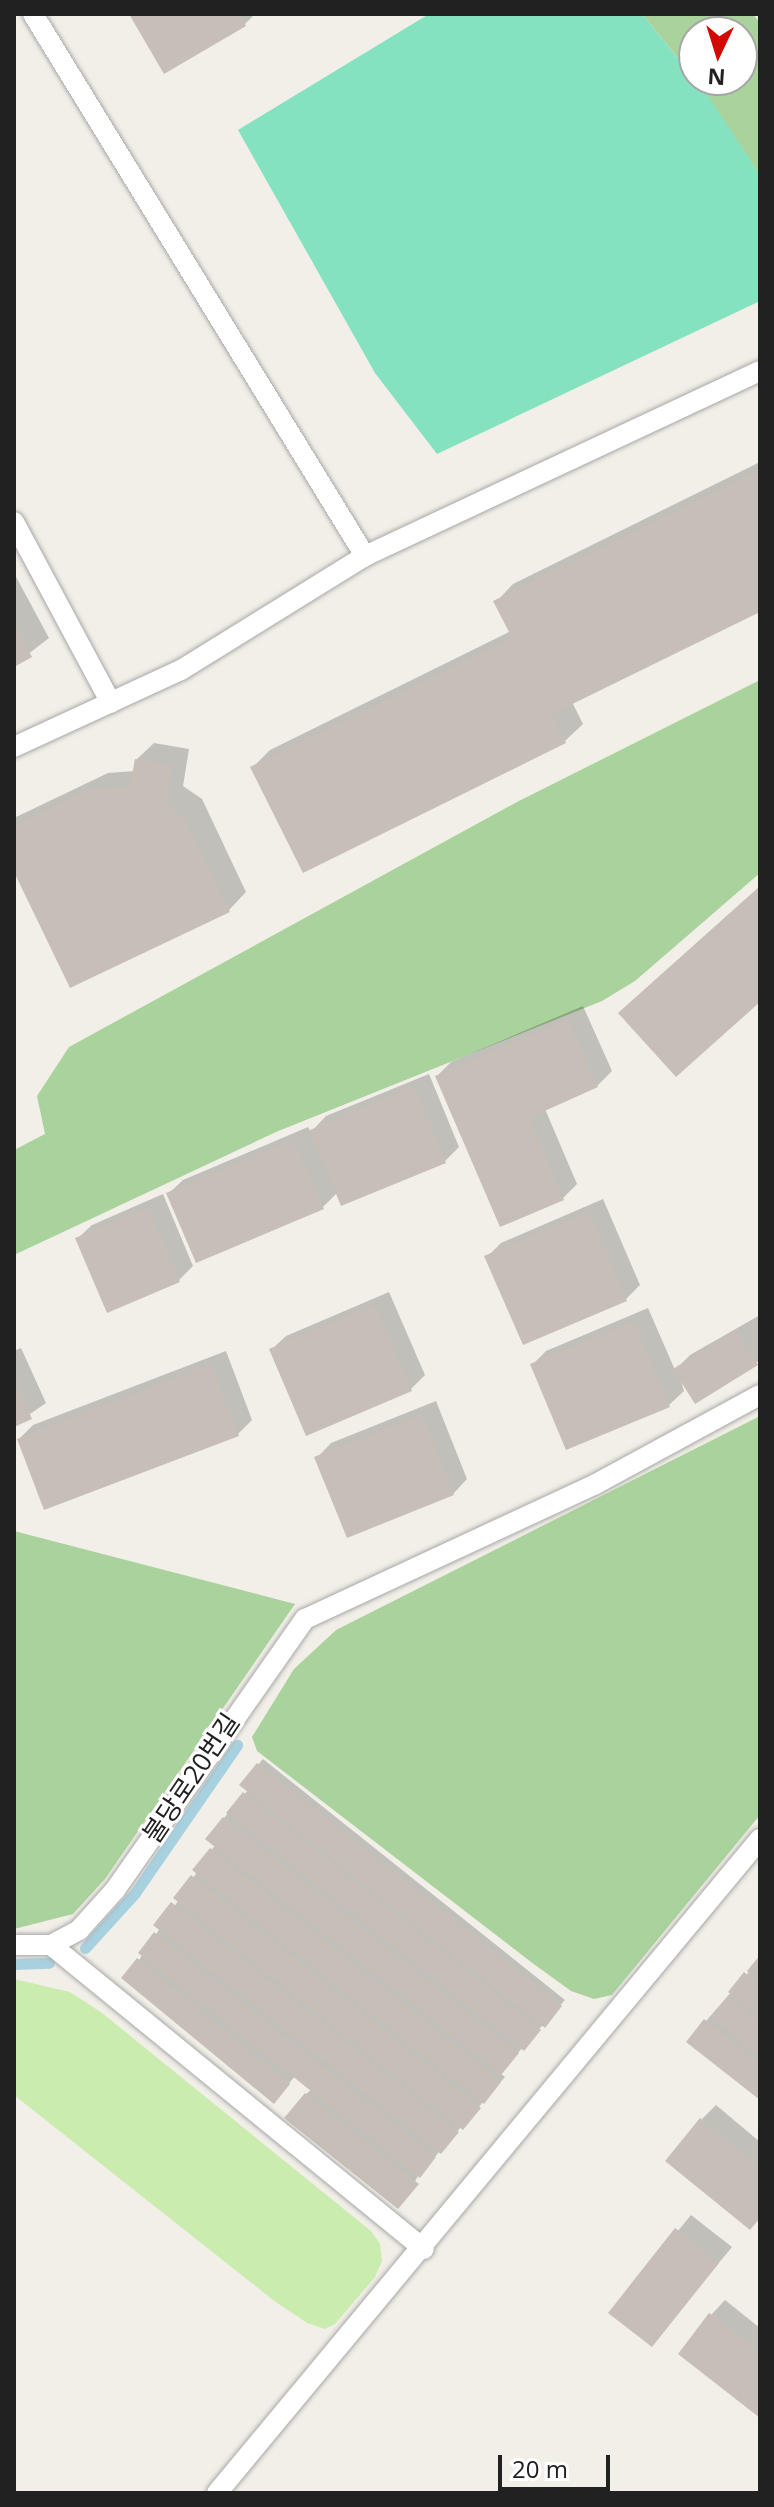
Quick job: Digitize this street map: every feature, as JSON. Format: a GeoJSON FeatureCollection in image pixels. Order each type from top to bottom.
{"type":"FeatureCollection","features":[{"type":"Feature","properties":{"kind":"lane"},"geometry":{"type":"LineString","coordinates":[[33,14],[365,556]]}},
{"type":"Feature","properties":{"kind":"lane"},"geometry":{"type":"LineString","coordinates":[[14,747],[181,670],[365,556],[760,371]]}},
{"type":"Feature","properties":{"kind":"lane"},"geometry":{"type":"LineString","coordinates":[[14,522],[111,703]]}},
{"type":"Feature","properties":{"kind":"lane","name":"불당로20번길"},"geometry":{"type":"LineString","coordinates":[[51,1945],[79,1930],[115,1890],[305,1619],[594,1485],[760,1395]]}},
{"type":"Feature","properties":{"kind":"lane"},"geometry":{"type":"LineString","coordinates":[[217,2493],[424,2249],[760,1839]]}},
{"type":"Feature","properties":{"kind":"lane"},"geometry":{"type":"LineString","coordinates":[[14,1945],[51,1945],[424,2249]]}},
{"type":"Feature","properties":{"kind":"green space"},"geometry":{"type":"Polygon","coordinates":[[[429,14],[642,14],[678,58],[678,96],[708,96],[760,175],[760,301],[437,454],[375,373],[238,130],[429,14]]]}},
{"type":"Feature","properties":{"kind":"green space"},"geometry":{"type":"Polygon","coordinates":[[[642,14],[755,16],[678,16],[678,58],[642,14]]]}},
{"type":"Feature","properties":{"kind":"green space"},"geometry":{"type":"Polygon","coordinates":[[[758,20],[760,23],[760,175],[707,96],[758,96],[758,20]]]}},
{"type":"Feature","properties":{"kind":"green space"},"geometry":{"type":"Polygon","coordinates":[[[760,680],[760,873],[635,981],[602,1001],[276,1132],[14,1255],[14,1150],[45,1134],[37,1096],[69,1047],[517,802],[760,680]]]}},
{"type":"Feature","properties":{"kind":"green space"},"geometry":{"type":"Polygon","coordinates":[[[760,1416],[760,1815],[612,1995],[594,1999],[571,1991],[531,1962],[257,1751],[252,1737],[294,1669],[336,1630],[760,1416]]]}},
{"type":"Feature","properties":{"kind":"green space"},"geometry":{"type":"Polygon","coordinates":[[[14,1531],[295,1604],[105,1879],[73,1914],[14,1929],[14,1531]]]}},
{"type":"Feature","properties":{"kind":"green space"},"geometry":{"type":"Polygon","coordinates":[[[14,1979],[70,1992],[102,2013],[371,2231],[380,2244],[382,2261],[375,2277],[335,2324],[325,2329],[307,2323],[273,2300],[14,2095],[14,1979]]]}},
{"type":"Feature","properties":{"kind":"building"},"geometry":{"type":"Polygon","coordinates":[[[129,14],[239,14],[246,26],[164,74],[129,14]]]}},
{"type":"Feature","properties":{"kind":"building"},"geometry":{"type":"Polygon","coordinates":[[[760,470],[760,612],[552,714],[566,743],[303,873],[250,767],[512,638],[493,601],[760,470]]]}},
{"type":"Feature","properties":{"kind":"building"},"geometry":{"type":"Polygon","coordinates":[[[14,623],[32,657],[14,667],[14,623]]]}},
{"type":"Feature","properties":{"kind":"building"},"geometry":{"type":"Polygon","coordinates":[[[135,759],[172,766],[166,804],[184,817],[230,912],[70,988],[14,872],[14,826],[89,789],[130,787],[135,759]]]}},
{"type":"Feature","properties":{"kind":"building"},"geometry":{"type":"Polygon","coordinates":[[[760,886],[760,1002],[676,1077],[618,1013],[760,886]]]}},
{"type":"Feature","properties":{"kind":"building"},"geometry":{"type":"Polygon","coordinates":[[[568,1019],[598,1087],[529,1118],[564,1200],[500,1227],[435,1076],[568,1019]]]}},
{"type":"Feature","properties":{"kind":"building"},"geometry":{"type":"Polygon","coordinates":[[[414,1086],[446,1163],[341,1206],[310,1130],[414,1086]]]}},
{"type":"Feature","properties":{"kind":"building"},"geometry":{"type":"Polygon","coordinates":[[[294,1140],[324,1209],[196,1263],[166,1193],[294,1140]]]}},
{"type":"Feature","properties":{"kind":"building"},"geometry":{"type":"Polygon","coordinates":[[[149,1207],[180,1282],[107,1313],[75,1238],[149,1207]]]}},
{"type":"Feature","properties":{"kind":"building"},"geometry":{"type":"Polygon","coordinates":[[[589,1212],[627,1301],[523,1345],[484,1256],[589,1212]]]}},
{"type":"Feature","properties":{"kind":"building"},"geometry":{"type":"Polygon","coordinates":[[[375,1305],[412,1391],[306,1436],[269,1349],[375,1305]]]}},
{"type":"Feature","properties":{"kind":"building"},"geometry":{"type":"Polygon","coordinates":[[[634,1321],[670,1407],[566,1450],[530,1364],[634,1321]]]}},
{"type":"Feature","properties":{"kind":"building"},"geometry":{"type":"Polygon","coordinates":[[[736,1330],[758,1365],[695,1404],[673,1369],[736,1330]]]}},
{"type":"Feature","properties":{"kind":"building"},"geometry":{"type":"Polygon","coordinates":[[[212,1364],[239,1436],[44,1510],[17,1439],[212,1364]]]}},
{"type":"Feature","properties":{"kind":"building"},"geometry":{"type":"Polygon","coordinates":[[[14,1378],[32,1419],[14,1427],[14,1378]]]}},
{"type":"Feature","properties":{"kind":"building"},"geometry":{"type":"Polygon","coordinates":[[[422,1414],[454,1495],[347,1538],[314,1457],[422,1414]]]}},
{"type":"Feature","properties":{"kind":"building"},"geometry":{"type":"Polygon","coordinates":[[[257,1763],[562,2006],[545,2028],[239,1785],[257,1763]]]}},
{"type":"Feature","properties":{"kind":"building"},"geometry":{"type":"Polygon","coordinates":[[[243,1792],[541,2030],[524,2051],[226,1813],[243,1792]]]}},
{"type":"Feature","properties":{"kind":"building"},"geometry":{"type":"Polygon","coordinates":[[[223,1817],[519,2053],[501,2075],[205,1839],[223,1817]]]}},
{"type":"Feature","properties":{"kind":"building"},"geometry":{"type":"Polygon","coordinates":[[[210,1848],[501,2082],[484,2104],[192,1870],[210,1848]]]}},
{"type":"Feature","properties":{"kind":"building"},"geometry":{"type":"Polygon","coordinates":[[[191,1875],[481,2108],[463,2130],[173,1898],[191,1875]]]}},
{"type":"Feature","properties":{"kind":"building"},"geometry":{"type":"Polygon","coordinates":[[[171,1902],[459,2132],[441,2154],[153,1925],[171,1902]]]}},
{"type":"Feature","properties":{"kind":"building"},"geometry":{"type":"Polygon","coordinates":[[[154,1932],[436,2157],[420,2178],[138,1953],[154,1932]]]}},
{"type":"Feature","properties":{"kind":"building"},"geometry":{"type":"Polygon","coordinates":[[[760,1955],[760,1981],[747,1971],[760,1955]]]}},
{"type":"Feature","properties":{"kind":"building"},"geometry":{"type":"Polygon","coordinates":[[[137,1958],[290,2084],[274,2104],[121,1978],[137,1958]]]}},
{"type":"Feature","properties":{"kind":"building"},"geometry":{"type":"Polygon","coordinates":[[[744,1972],[760,1985],[760,2017],[728,1992],[744,1972]]]}},
{"type":"Feature","properties":{"kind":"building"},"geometry":{"type":"Polygon","coordinates":[[[728,1996],[760,2022],[760,2057],[711,2018],[728,1996]]]}},
{"type":"Feature","properties":{"kind":"building"},"geometry":{"type":"Polygon","coordinates":[[[704,2019],[760,2063],[760,2100],[686,2042],[704,2019]]]}},
{"type":"Feature","properties":{"kind":"building"},"geometry":{"type":"Polygon","coordinates":[[[305,2093],[419,2184],[398,2209],[284,2118],[305,2093]]]}},
{"type":"Feature","properties":{"kind":"building"},"geometry":{"type":"Polygon","coordinates":[[[700,2118],[760,2168],[760,2218],[750,2230],[665,2161],[700,2118]]]}},
{"type":"Feature","properties":{"kind":"building"},"geometry":{"type":"Polygon","coordinates":[[[675,2228],[719,2263],[652,2347],[608,2313],[675,2228]]]}},
{"type":"Feature","properties":{"kind":"building"},"geometry":{"type":"Polygon","coordinates":[[[709,2313],[760,2352],[760,2418],[678,2354],[709,2313]]]}},
{"type":"Feature","properties":{"kind":"waterway"},"geometry":{"type":"LineString","coordinates":[[85,1948],[135,1893],[237,1745]]}},
{"type":"Feature","properties":{"kind":"waterway"},"geometry":{"type":"LineString","coordinates":[[14,1964],[49,1963]]}}]}
